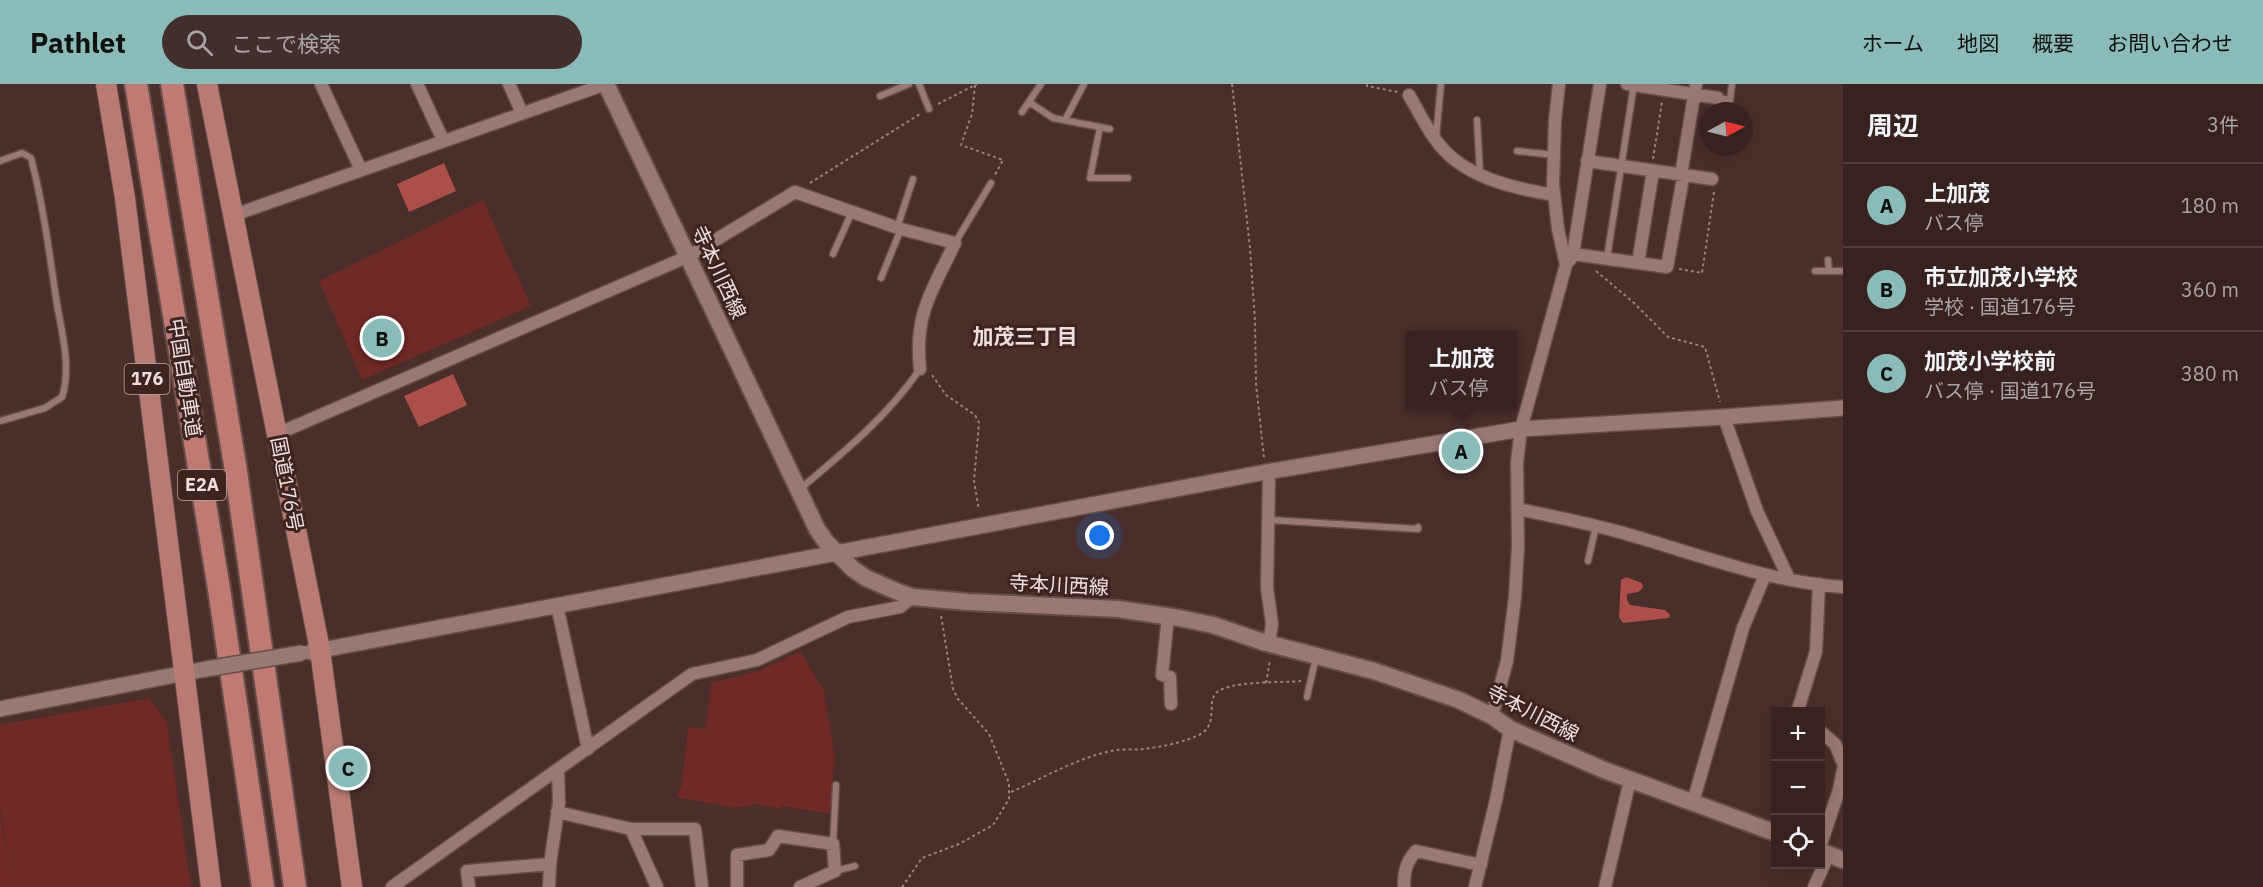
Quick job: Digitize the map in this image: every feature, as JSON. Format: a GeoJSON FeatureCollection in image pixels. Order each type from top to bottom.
{"type":"FeatureCollection","features":[{"type":"Feature","properties":{"kind":"highway","name":"176"},"geometry":{"type":"LineString","coordinates":[[106,84],[124,198],[211,887]]}},
{"type":"Feature","properties":{"kind":"highway","name":"中国自動車道"},"geometry":{"type":"LineString","coordinates":[[136,84],[219,589],[263,887]]}},
{"type":"Feature","properties":{"kind":"highway","name":"中国自動車道"},"geometry":{"type":"LineString","coordinates":[[172,84],[236,465],[295,887]]}},
{"type":"Feature","properties":{"kind":"highway","name":"国道176号"},"geometry":{"type":"LineString","coordinates":[[207,84],[277,434],[311,652],[352,887]]}},
{"type":"Feature","properties":{"kind":"main road","name":"寺本川西線"},"geometry":{"type":"LineString","coordinates":[[606,84],[817,529],[837,554],[866,578],[913,597],[1118,609],[1213,625],[1271,644],[1374,671],[1459,700],[1492,716],[1510,729],[1630,780],[1771,831]]}},
{"type":"Feature","properties":{"kind":"street"},"geometry":{"type":"LineString","coordinates":[[321,84],[361,170]]}},
{"type":"Feature","properties":{"kind":"street"},"geometry":{"type":"LineString","coordinates":[[417,84],[443,140]]}},
{"type":"Feature","properties":{"kind":"street"},"geometry":{"type":"LineString","coordinates":[[509,84],[522,113]]}},
{"type":"Feature","properties":{"kind":"street"},"geometry":{"type":"LineString","coordinates":[[234,215],[606,84]]}},
{"type":"Feature","properties":{"kind":"street"},"geometry":{"type":"LineString","coordinates":[[1559,84],[1555,120],[1554,195],[1558,230],[1566,266]]}},
{"type":"Feature","properties":{"kind":"street"},"geometry":{"type":"LineString","coordinates":[[1492,716],[1507,661],[1515,587],[1518,509],[1516,462],[1521,429],[1566,266],[1574,254],[1600,84]]}},
{"type":"Feature","properties":{"kind":"street"},"geometry":{"type":"LineString","coordinates":[[1632,84],[1695,89],[1718,98]]}},
{"type":"Feature","properties":{"kind":"street"},"geometry":{"type":"LineString","coordinates":[[1574,254],[1667,267],[1683,178],[1695,89]]}},
{"type":"Feature","properties":{"kind":"street"},"geometry":{"type":"LineString","coordinates":[[1409,94],[1436,141],[1467,169],[1512,188],[1554,195]]}},
{"type":"Feature","properties":{"kind":"street"},"geometry":{"type":"LineString","coordinates":[[1587,161],[1712,179]]}},
{"type":"Feature","properties":{"kind":"street"},"geometry":{"type":"LineString","coordinates":[[1638,263],[1652,171]]}},
{"type":"Feature","properties":{"kind":"street"},"geometry":{"type":"LineString","coordinates":[[277,434],[689,256],[795,192],[899,229],[955,243],[923,308],[918,335],[920,366]]}},
{"type":"Feature","properties":{"kind":"street"},"geometry":{"type":"LineString","coordinates":[[0,709],[1266,472],[1521,429],[1843,408]]}},
{"type":"Feature","properties":{"kind":"street"},"geometry":{"type":"LineString","coordinates":[[1724,417],[1757,511],[1789,579]]}},
{"type":"Feature","properties":{"kind":"street"},"geometry":{"type":"LineString","coordinates":[[1266,472],[1269,476],[1267,588],[1272,624],[1271,644]]}},
{"type":"Feature","properties":{"kind":"street"},"geometry":{"type":"LineString","coordinates":[[1518,509],[1596,526],[1765,575],[1843,587]]}},
{"type":"Feature","properties":{"kind":"street"},"geometry":{"type":"LineString","coordinates":[[1693,802],[1743,628],[1765,575]]}},
{"type":"Feature","properties":{"kind":"street"},"geometry":{"type":"LineString","coordinates":[[1799,707],[1816,651],[1819,584]]}},
{"type":"Feature","properties":{"kind":"street"},"geometry":{"type":"LineString","coordinates":[[392,887],[692,674],[757,660],[848,617],[900,607],[913,597]]}},
{"type":"Feature","properties":{"kind":"street"},"geometry":{"type":"LineString","coordinates":[[557,605],[588,749]]}},
{"type":"Feature","properties":{"kind":"street"},"geometry":{"type":"LineString","coordinates":[[1168,616],[1162,675],[1170,676],[1170,704]]}},
{"type":"Feature","properties":{"kind":"street"},"geometry":{"type":"LineString","coordinates":[[1475,887],[1510,729]]}},
{"type":"Feature","properties":{"kind":"street"},"geometry":{"type":"LineString","coordinates":[[1825,735],[1835,744],[1843,763]]}},
{"type":"Feature","properties":{"kind":"street"},"geometry":{"type":"LineString","coordinates":[[549,887],[557,812],[558,770]]}},
{"type":"Feature","properties":{"kind":"street"},"geometry":{"type":"LineString","coordinates":[[1814,887],[1828,853],[1843,770]]}},
{"type":"Feature","properties":{"kind":"street"},"geometry":{"type":"LineString","coordinates":[[1605,887],[1630,780]]}},
{"type":"Feature","properties":{"kind":"street"},"geometry":{"type":"LineString","coordinates":[[557,812],[631,829],[695,829],[702,887]]}},
{"type":"Feature","properties":{"kind":"street"},"geometry":{"type":"LineString","coordinates":[[631,829],[657,887]]}},
{"type":"Feature","properties":{"kind":"street"},"geometry":{"type":"LineString","coordinates":[[737,887],[737,855],[769,850],[778,836],[833,844],[835,871],[800,887]]}},
{"type":"Feature","properties":{"kind":"street"},"geometry":{"type":"LineString","coordinates":[[1404,887],[1404,872],[1409,858],[1416,851],[1481,865]]}},
{"type":"Feature","properties":{"kind":"street"},"geometry":{"type":"LineString","coordinates":[[469,887],[467,871],[550,864]]}},
{"type":"Feature","properties":{"kind":"lane"},"geometry":{"type":"LineString","coordinates":[[880,96],[909,84]]}},
{"type":"Feature","properties":{"kind":"lane"},"geometry":{"type":"LineString","coordinates":[[919,84],[929,109]]}},
{"type":"Feature","properties":{"kind":"lane"},"geometry":{"type":"LineString","coordinates":[[1022,112],[1041,84]]}},
{"type":"Feature","properties":{"kind":"lane"},"geometry":{"type":"LineString","coordinates":[[1065,120],[1084,84]]}},
{"type":"Feature","properties":{"kind":"lane"},"geometry":{"type":"LineString","coordinates":[[1436,141],[1441,84]]}},
{"type":"Feature","properties":{"kind":"lane"},"geometry":{"type":"LineString","coordinates":[[1608,258],[1632,84]]}},
{"type":"Feature","properties":{"kind":"lane"},"geometry":{"type":"LineString","coordinates":[[1718,98],[1730,100],[1732,84]]}},
{"type":"Feature","properties":{"kind":"lane"},"geometry":{"type":"LineString","coordinates":[[1029,102],[1053,118],[1110,129]]}},
{"type":"Feature","properties":{"kind":"lane"},"geometry":{"type":"LineString","coordinates":[[1477,120],[1480,174]]}},
{"type":"Feature","properties":{"kind":"lane"},"geometry":{"type":"LineString","coordinates":[[1100,127],[1090,178],[1128,178]]}},
{"type":"Feature","properties":{"kind":"lane"},"geometry":{"type":"LineString","coordinates":[[1517,151],[1554,155]]}},
{"type":"Feature","properties":{"kind":"lane"},"geometry":{"type":"LineString","coordinates":[[0,161],[22,153],[31,158],[41,198],[65,354],[67,382],[62,397],[45,408],[0,420]]}},
{"type":"Feature","properties":{"kind":"lane"},"geometry":{"type":"LineString","coordinates":[[881,278],[899,229],[913,179]]}},
{"type":"Feature","properties":{"kind":"lane"},"geometry":{"type":"LineString","coordinates":[[955,243],[991,183]]}},
{"type":"Feature","properties":{"kind":"lane"},"geometry":{"type":"LineString","coordinates":[[833,254],[852,212]]}},
{"type":"Feature","properties":{"kind":"lane"},"geometry":{"type":"LineString","coordinates":[[1828,260],[1829,271]]}},
{"type":"Feature","properties":{"kind":"lane"},"geometry":{"type":"LineString","coordinates":[[1815,271],[1843,271]]}},
{"type":"Feature","properties":{"kind":"lane"},"geometry":{"type":"LineString","coordinates":[[798,490],[858,441],[909,386],[920,366]]}},
{"type":"Feature","properties":{"kind":"lane"},"geometry":{"type":"LineString","coordinates":[[1269,520],[1371,530],[1418,529]]}},
{"type":"Feature","properties":{"kind":"lane"},"geometry":{"type":"LineString","coordinates":[[1588,561],[1596,526]]}},
{"type":"Feature","properties":{"kind":"lane"},"geometry":{"type":"LineString","coordinates":[[1307,697],[1316,655]]}},
{"type":"Feature","properties":{"kind":"lane"},"geometry":{"type":"LineString","coordinates":[[833,844],[836,785]]}},
{"type":"Feature","properties":{"kind":"lane"},"geometry":{"type":"LineString","coordinates":[[835,871],[855,866]]}},
{"type":"Feature","properties":{"kind":"path"},"geometry":{"type":"LineString","coordinates":[[795,192],[929,109],[976,84]]}},
{"type":"Feature","properties":{"kind":"path"},"geometry":{"type":"LineString","coordinates":[[976,84],[972,114],[961,145],[1003,160],[991,183]]}},
{"type":"Feature","properties":{"kind":"path"},"geometry":{"type":"LineString","coordinates":[[1232,84],[1250,248],[1256,384],[1266,472]]}},
{"type":"Feature","properties":{"kind":"path"},"geometry":{"type":"LineString","coordinates":[[1367,84],[1367,86],[1409,94]]}},
{"type":"Feature","properties":{"kind":"path"},"geometry":{"type":"LineString","coordinates":[[1652,171],[1664,87]]}},
{"type":"Feature","properties":{"kind":"path"},"geometry":{"type":"LineString","coordinates":[[1667,267],[1702,273],[1715,181],[1712,179]]}},
{"type":"Feature","properties":{"kind":"path"},"geometry":{"type":"LineString","coordinates":[[1574,254],[1633,302],[1668,337],[1705,347],[1724,417]]}},
{"type":"Feature","properties":{"kind":"path"},"geometry":{"type":"LineString","coordinates":[[920,366],[925,366],[946,395],[975,416],[979,423],[974,481],[982,525]]}},
{"type":"Feature","properties":{"kind":"path"},"geometry":{"type":"LineString","coordinates":[[902,887],[922,858],[959,844],[993,825],[1011,792],[989,734],[958,699],[953,689],[941,600]]}},
{"type":"Feature","properties":{"kind":"path"},"geometry":{"type":"LineString","coordinates":[[1266,683],[1271,644]]}},
{"type":"Feature","properties":{"kind":"path"},"geometry":{"type":"LineString","coordinates":[[1011,792],[1068,764],[1116,750],[1164,746],[1200,734],[1210,721],[1215,694],[1230,686],[1311,679]]}},
{"type":"Feature","properties":{"kind":"shaded area"},"geometry":{"type":"Polygon","coordinates":[[[444,163],[456,191],[409,212],[397,184],[444,163]]]}},
{"type":"Feature","properties":{"kind":"shaded area"},"geometry":{"type":"Polygon","coordinates":[[[483,200],[531,306],[362,380],[319,281],[483,200]]]}},
{"type":"Feature","properties":{"kind":"shaded area"},"geometry":{"type":"Polygon","coordinates":[[[453,374],[467,405],[419,427],[404,396],[453,374]]]}},
{"type":"Feature","properties":{"kind":"shaded area"},"geometry":{"type":"Polygon","coordinates":[[[1626,577],[1642,583],[1643,588],[1638,592],[1627,594],[1630,605],[1665,610],[1670,615],[1669,618],[1623,623],[1619,617],[1621,580],[1626,577]]]}},
{"type":"Feature","properties":{"kind":"shaded area"},"geometry":{"type":"Polygon","coordinates":[[[800,651],[824,691],[835,756],[830,814],[782,806],[780,809],[758,804],[735,808],[676,797],[682,784],[688,727],[706,729],[711,683],[758,671],[800,651]]]}},
{"type":"Feature","properties":{"kind":"shaded area"},"geometry":{"type":"Polygon","coordinates":[[[149,698],[167,722],[191,887],[0,887],[0,815],[13,880],[0,809],[0,725],[149,698]]]}},
{"type":"Feature","properties":{"kind":"place","name":"市立加茂小学校"},"geometry":{"type":"Point","coordinates":[382,338]}},
{"type":"Feature","properties":{"kind":"place","name":"上加茂"},"geometry":{"type":"Point","coordinates":[1461,451]}},
{"type":"Feature","properties":{"kind":"place","name":"加茂小学校前"},"geometry":{"type":"Point","coordinates":[348,768]}},
{"type":"Feature","properties":{"kind":"district","name":"加茂三丁目"},"geometry":{"type":"Point","coordinates":[1025,337]}}]}
